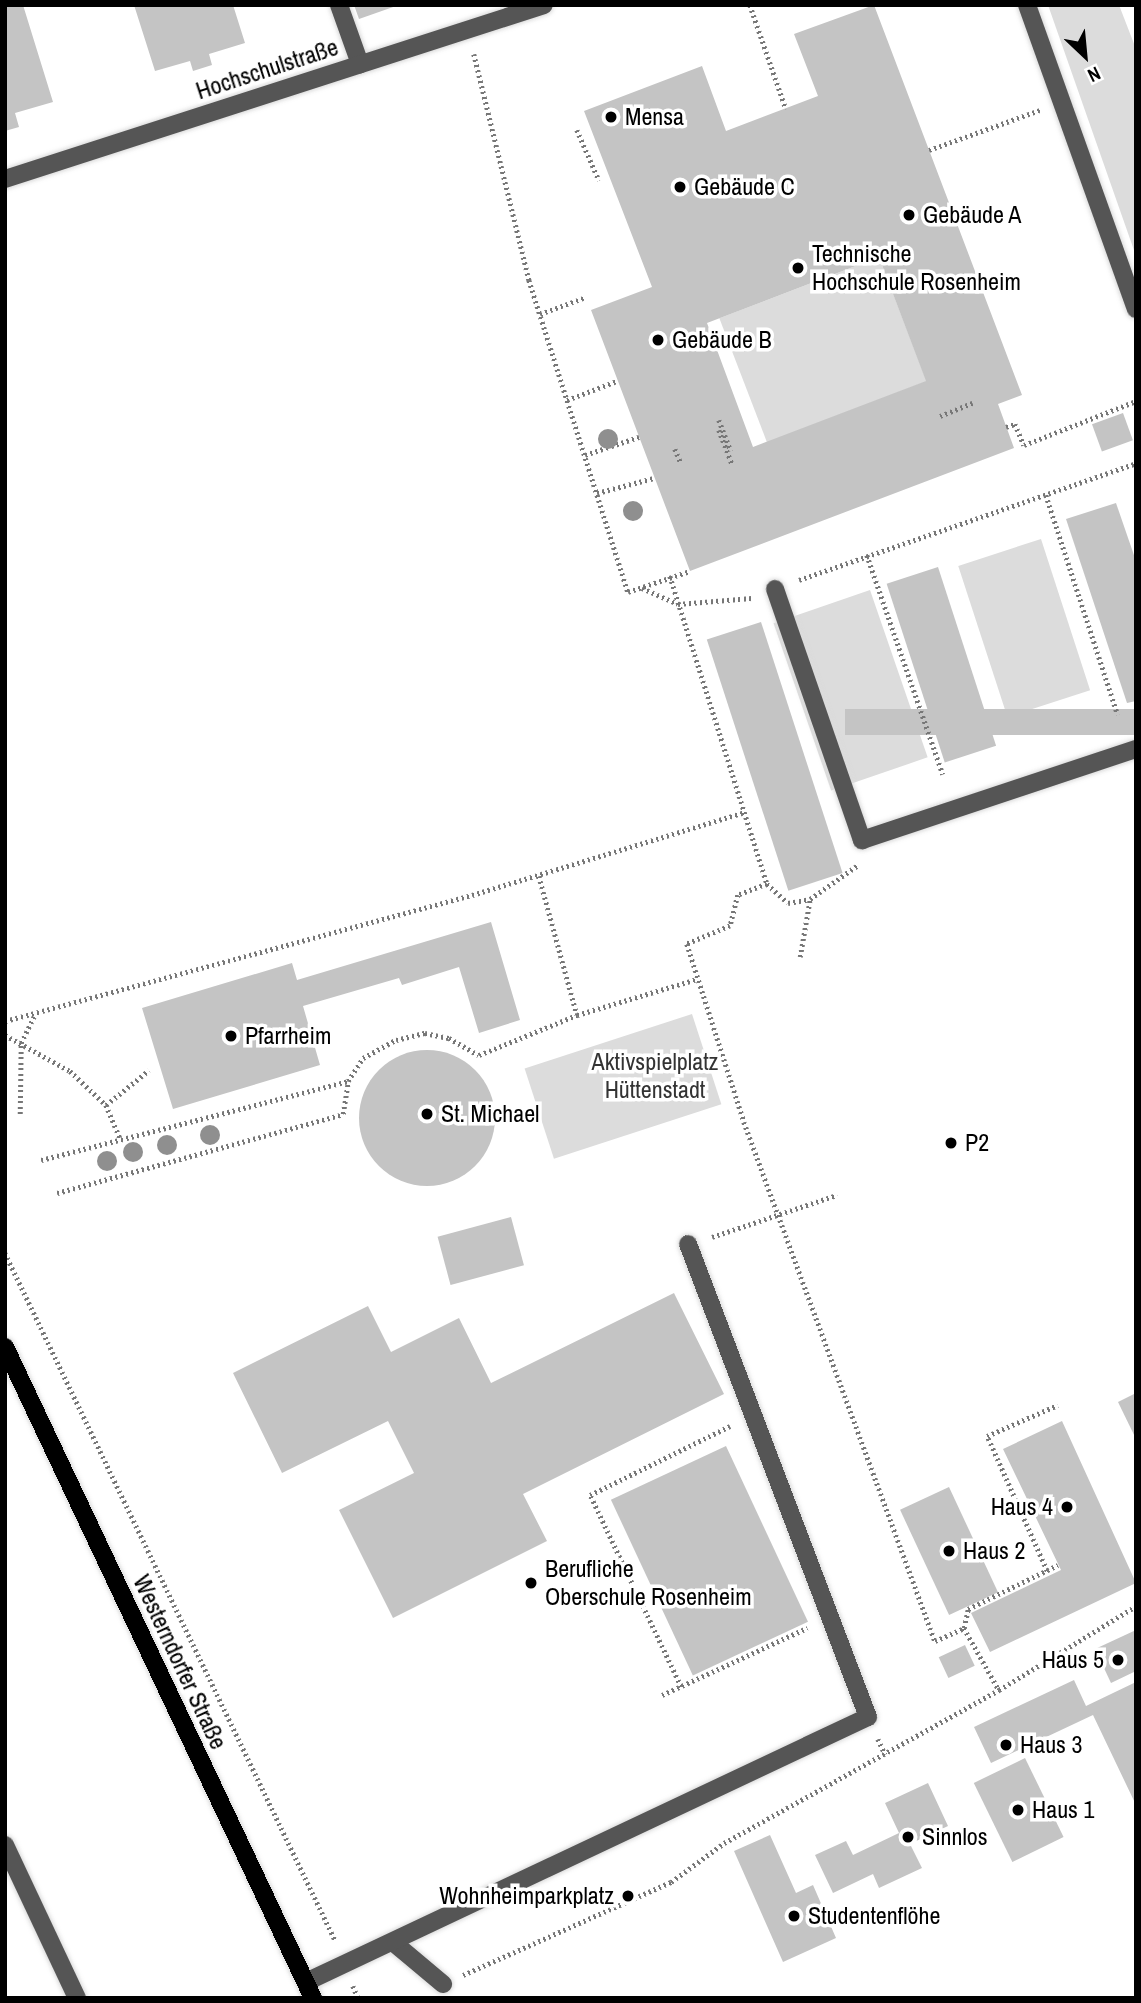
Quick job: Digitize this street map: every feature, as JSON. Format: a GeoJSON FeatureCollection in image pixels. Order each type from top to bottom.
{"type":"FeatureCollection","features":[{"type":"Feature","properties":{"kind":"main road","name":"Westerndorfer Straße"},"geometry":{"type":"LineString","coordinates":[[5,1347],[309,1990]]}},
{"type":"Feature","properties":{"kind":"street","name":"Hochschulstraße"},"geometry":{"type":"LineString","coordinates":[[5,179],[544,5]]}},
{"type":"Feature","properties":{"kind":"street"},"geometry":{"type":"LineString","coordinates":[[1027,5],[1136,309]]}},
{"type":"Feature","properties":{"kind":"street"},"geometry":{"type":"LineString","coordinates":[[338,6],[360,64]]}},
{"type":"Feature","properties":{"kind":"street"},"geometry":{"type":"LineString","coordinates":[[775,589],[862,840],[1136,749]]}},
{"type":"Feature","properties":{"kind":"street"},"geometry":{"type":"LineString","coordinates":[[309,1990],[345,1965],[868,1717],[688,1244]]}},
{"type":"Feature","properties":{"kind":"street"},"geometry":{"type":"LineString","coordinates":[[5,1845],[77,1998]]}},
{"type":"Feature","properties":{"kind":"street"},"geometry":{"type":"LineString","coordinates":[[394,1943],[443,1984]]}},
{"type":"Feature","properties":{"kind":"path"},"geometry":{"type":"LineString","coordinates":[[750,5],[786,109]]}},
{"type":"Feature","properties":{"kind":"path"},"geometry":{"type":"LineString","coordinates":[[468,29],[540,314],[628,592],[690,571]]}},
{"type":"Feature","properties":{"kind":"path"},"geometry":{"type":"LineString","coordinates":[[929,150],[1062,102]]}},
{"type":"Feature","properties":{"kind":"path"},"geometry":{"type":"LineString","coordinates":[[577,130],[599,180]]}},
{"type":"Feature","properties":{"kind":"path"},"geometry":{"type":"LineString","coordinates":[[540,314],[586,297]]}},
{"type":"Feature","properties":{"kind":"path"},"geometry":{"type":"LineString","coordinates":[[567,400],[617,381]]}},
{"type":"Feature","properties":{"kind":"path"},"geometry":{"type":"LineString","coordinates":[[1006,427],[1015,424],[1024,445],[1136,401]]}},
{"type":"Feature","properties":{"kind":"path"},"geometry":{"type":"LineString","coordinates":[[940,416],[973,402]]}},
{"type":"Feature","properties":{"kind":"path"},"geometry":{"type":"LineString","coordinates":[[719,420],[731,451]]}},
{"type":"Feature","properties":{"kind":"path"},"geometry":{"type":"LineString","coordinates":[[719,430],[732,464]]}},
{"type":"Feature","properties":{"kind":"path"},"geometry":{"type":"LineString","coordinates":[[584,455],[639,437]]}},
{"type":"Feature","properties":{"kind":"path"},"geometry":{"type":"LineString","coordinates":[[675,449],[681,463]]}},
{"type":"Feature","properties":{"kind":"path"},"geometry":{"type":"LineString","coordinates":[[943,774],[867,555],[1136,463]]}},
{"type":"Feature","properties":{"kind":"path"},"geometry":{"type":"LineString","coordinates":[[597,494],[654,478]]}},
{"type":"Feature","properties":{"kind":"path"},"geometry":{"type":"LineString","coordinates":[[1046,495],[1118,715]]}},
{"type":"Feature","properties":{"kind":"path"},"geometry":{"type":"LineString","coordinates":[[670,576],[767,884],[788,903],[810,899],[852,873],[862,840]]}},
{"type":"Feature","properties":{"kind":"path"},"geometry":{"type":"LineString","coordinates":[[641,588],[678,604]]}},
{"type":"Feature","properties":{"kind":"path"},"geometry":{"type":"LineString","coordinates":[[5,1021],[539,876],[745,812]]}},
{"type":"Feature","properties":{"kind":"path"},"geometry":{"type":"LineString","coordinates":[[539,876],[577,1014]]}},
{"type":"Feature","properties":{"kind":"path"},"geometry":{"type":"LineString","coordinates":[[767,884],[738,895],[730,926],[687,944],[779,1217],[935,1641],[964,1628]]}},
{"type":"Feature","properties":{"kind":"path"},"geometry":{"type":"LineString","coordinates":[[800,957],[810,899]]}},
{"type":"Feature","properties":{"kind":"path"},"geometry":{"type":"LineString","coordinates":[[57,1193],[343,1114],[348,1081],[363,1058],[396,1040],[425,1033],[449,1038],[479,1055],[577,1014],[697,979]]}},
{"type":"Feature","properties":{"kind":"path"},"geometry":{"type":"LineString","coordinates":[[20,1114],[22,1043],[36,1013]]}},
{"type":"Feature","properties":{"kind":"path"},"geometry":{"type":"LineString","coordinates":[[5,1035],[70,1070],[106,1105],[120,1138]]}},
{"type":"Feature","properties":{"kind":"path"},"geometry":{"type":"LineString","coordinates":[[106,1105],[149,1070]]}},
{"type":"Feature","properties":{"kind":"path"},"geometry":{"type":"LineString","coordinates":[[41,1160],[348,1081]]}},
{"type":"Feature","properties":{"kind":"path"},"geometry":{"type":"LineString","coordinates":[[688,1244],[779,1217],[837,1195]]}},
{"type":"Feature","properties":{"kind":"path"},"geometry":{"type":"LineString","coordinates":[[5,1253],[345,1965],[358,1998]]}},
{"type":"Feature","properties":{"kind":"path"},"geometry":{"type":"LineString","coordinates":[[1047,1571],[987,1436],[1058,1405]]}},
{"type":"Feature","properties":{"kind":"path"},"geometry":{"type":"LineString","coordinates":[[681,1687],[590,1495],[753,1415]]}},
{"type":"Feature","properties":{"kind":"path"},"geometry":{"type":"LineString","coordinates":[[999,1690],[964,1628],[968,1609],[1058,1565]]}},
{"type":"Feature","properties":{"kind":"path"},"geometry":{"type":"LineString","coordinates":[[443,1984],[671,1882],[724,1843],[999,1690],[1136,1606]]}},
{"type":"Feature","properties":{"kind":"path"},"geometry":{"type":"LineString","coordinates":[[662,1695],[829,1617]]}},
{"type":"Feature","properties":{"kind":"green space"},"geometry":{"type":"Polygon","coordinates":[[[1048,5],[1119,5],[1136,49],[1136,256],[1048,5]]]}},
{"type":"Feature","properties":{"kind":"green space"},"geometry":{"type":"Polygon","coordinates":[[[879,257],[927,381],[767,442],[719,318],[879,257]]]}},
{"type":"Feature","properties":{"kind":"green space"},"geometry":{"type":"Polygon","coordinates":[[[1041,539],[1090,690],[1007,717],[958,566],[1041,539]]]}},
{"type":"Feature","properties":{"kind":"green space"},"geometry":{"type":"Polygon","coordinates":[[[870,590],[928,757],[831,791],[774,623],[870,590]]]}},
{"type":"Feature","properties":{"kind":"green space","name":"Aktivspielplatz Hüttenstadt"},"geometry":{"type":"Polygon","coordinates":[[[692,1014],[721,1104],[554,1159],[525,1068],[692,1014]]]}},
{"type":"Feature","properties":{"kind":"building"},"geometry":{"type":"Polygon","coordinates":[[[5,5],[23,5],[53,102],[15,113],[19,127],[5,131],[5,5]]]}},
{"type":"Feature","properties":{"kind":"building"},"geometry":{"type":"Polygon","coordinates":[[[134,5],[233,5],[245,43],[209,54],[212,65],[193,71],[190,61],[155,71],[134,5]]]}},
{"type":"Feature","properties":{"kind":"building"},"geometry":{"type":"Polygon","coordinates":[[[354,5],[396,5],[396,6],[359,19],[354,5]]]}},
{"type":"Feature","properties":{"kind":"building"},"geometry":{"type":"Polygon","coordinates":[[[874,5],[1022,395],[998,404],[1014,448],[690,571],[591,310],[652,287],[584,111],[702,66],[726,131],[818,96],[794,34],[874,5]],[[879,257],[707,323],[753,447],[926,381],[879,257]]]}},
{"type":"Feature","properties":{"kind":"building"},"geometry":{"type":"Polygon","coordinates":[[[1123,413],[1133,440],[1102,452],[1092,424],[1123,413]]]}},
{"type":"Feature","properties":{"kind":"building"},"geometry":{"type":"Polygon","coordinates":[[[1116,503],[1136,561],[1136,701],[1127,703],[1066,519],[1116,503]]]}},
{"type":"Feature","properties":{"kind":"building"},"geometry":{"type":"Polygon","coordinates":[[[938,567],[996,746],[945,762],[887,584],[938,567]]]}},
{"type":"Feature","properties":{"kind":"building"},"geometry":{"type":"Polygon","coordinates":[[[761,622],[843,873],[788,891],[707,640],[761,622]]]}},
{"type":"Feature","properties":{"kind":"building"},"geometry":{"type":"Polygon","coordinates":[[[845,709],[1136,709],[1136,735],[845,735],[845,709]]]}},
{"type":"Feature","properties":{"kind":"building","name":"Pfarrheim"},"geometry":{"type":"Polygon","coordinates":[[[491,922],[520,1020],[479,1033],[459,967],[402,985],[399,978],[303,1006],[320,1065],[173,1109],[142,1008],[292,963],[297,980],[491,922]]]}},
{"type":"Feature","properties":{"kind":"building","name":"St. Michael"},"geometry":{"type":"Polygon","coordinates":[[[427,1050],[453,1055],[475,1070],[490,1092],[495,1118],[490,1144],[475,1166],[453,1181],[427,1186],[401,1181],[379,1166],[364,1144],[359,1118],[364,1092],[379,1070],[401,1055],[427,1050]]]}},
{"type":"Feature","properties":{"kind":"building"},"geometry":{"type":"Polygon","coordinates":[[[511,1217],[524,1265],[451,1285],[438,1237],[511,1217]]]}},
{"type":"Feature","properties":{"kind":"building"},"geometry":{"type":"Polygon","coordinates":[[[674,1293],[724,1394],[523,1494],[547,1541],[393,1618],[339,1510],[414,1473],[388,1421],[282,1473],[233,1373],[368,1306],[391,1352],[459,1318],[491,1383],[674,1293]]]}},
{"type":"Feature","properties":{"kind":"building"},"geometry":{"type":"Polygon","coordinates":[[[1136,1393],[1136,1439],[1118,1402],[1136,1393]]]}},
{"type":"Feature","properties":{"kind":"building","name":"Haus 4"},"geometry":{"type":"Polygon","coordinates":[[[1062,1421],[1136,1583],[990,1652],[971,1613],[1061,1570],[1003,1449],[1062,1421]]]}},
{"type":"Feature","properties":{"kind":"building"},"geometry":{"type":"Polygon","coordinates":[[[726,1446],[808,1622],[693,1675],[611,1500],[726,1446]]]}},
{"type":"Feature","properties":{"kind":"building","name":"Haus 2"},"geometry":{"type":"Polygon","coordinates":[[[949,1487],[998,1592],[949,1615],[900,1510],[949,1487]]]}},
{"type":"Feature","properties":{"kind":"building","name":"Haus 5"},"geometry":{"type":"Polygon","coordinates":[[[1136,1630],[1136,1671],[1111,1683],[1095,1649],[1136,1630]]]}},
{"type":"Feature","properties":{"kind":"building"},"geometry":{"type":"Polygon","coordinates":[[[965,1645],[975,1666],[948,1678],[939,1657],[965,1645]]]}},
{"type":"Feature","properties":{"kind":"building","name":"Haus 3"},"geometry":{"type":"Polygon","coordinates":[[[1074,1680],[1086,1706],[1136,1682],[1136,1805],[1093,1715],[991,1763],[974,1727],[1074,1680]]]}},
{"type":"Feature","properties":{"kind":"building","name":"Haus 1"},"geometry":{"type":"Polygon","coordinates":[[[1025,1758],[1064,1837],[1012,1862],[974,1783],[1025,1758]]]}},
{"type":"Feature","properties":{"kind":"building","name":"Sinnlos"},"geometry":{"type":"Polygon","coordinates":[[[928,1783],[948,1826],[910,1844],[922,1868],[879,1888],[873,1874],[833,1893],[815,1855],[846,1841],[853,1855],[899,1833],[885,1803],[928,1783]]]}},
{"type":"Feature","properties":{"kind":"building","name":"Studentenflöhe"},"geometry":{"type":"Polygon","coordinates":[[[770,1835],[796,1893],[813,1885],[836,1938],[783,1962],[734,1851],[770,1835]]]}},
{"type":"Feature","properties":{"kind":"place","name":"Mensa"},"geometry":{"type":"Point","coordinates":[611,117]}},
{"type":"Feature","properties":{"kind":"place","name":"Gebäude C"},"geometry":{"type":"Point","coordinates":[680,187]}},
{"type":"Feature","properties":{"kind":"place","name":"Gebäude A"},"geometry":{"type":"Point","coordinates":[909,215]}},
{"type":"Feature","properties":{"kind":"place","name":"Technische Hochschule Rosenheim"},"geometry":{"type":"Point","coordinates":[798,268]}},
{"type":"Feature","properties":{"kind":"place","name":"Gebäude B"},"geometry":{"type":"Point","coordinates":[658,340]}},
{"type":"Feature","properties":{"kind":"place","name":"Pfarrheim"},"geometry":{"type":"Point","coordinates":[231,1036]}},
{"type":"Feature","properties":{"kind":"place","name":"St. Michael"},"geometry":{"type":"Point","coordinates":[427,1114]}},
{"type":"Feature","properties":{"kind":"place","name":"P2"},"geometry":{"type":"Point","coordinates":[951,1143]}},
{"type":"Feature","properties":{"kind":"place","name":"Haus 4"},"geometry":{"type":"Point","coordinates":[1067,1507]}},
{"type":"Feature","properties":{"kind":"place","name":"Haus 2"},"geometry":{"type":"Point","coordinates":[949,1551]}},
{"type":"Feature","properties":{"kind":"place","name":"Berufliche Oberschule Rosenheim"},"geometry":{"type":"Point","coordinates":[531,1583]}},
{"type":"Feature","properties":{"kind":"place","name":"Haus 5"},"geometry":{"type":"Point","coordinates":[1118,1660]}},
{"type":"Feature","properties":{"kind":"place","name":"Haus 3"},"geometry":{"type":"Point","coordinates":[1006,1745]}},
{"type":"Feature","properties":{"kind":"place","name":"Haus 1"},"geometry":{"type":"Point","coordinates":[1018,1810]}},
{"type":"Feature","properties":{"kind":"place","name":"Sinnlos"},"geometry":{"type":"Point","coordinates":[908,1837]}},
{"type":"Feature","properties":{"kind":"place","name":"Wohnheimparkplatz"},"geometry":{"type":"Point","coordinates":[628,1896]}},
{"type":"Feature","properties":{"kind":"place","name":"Studentenflöhe"},"geometry":{"type":"Point","coordinates":[794,1916]}}]}
